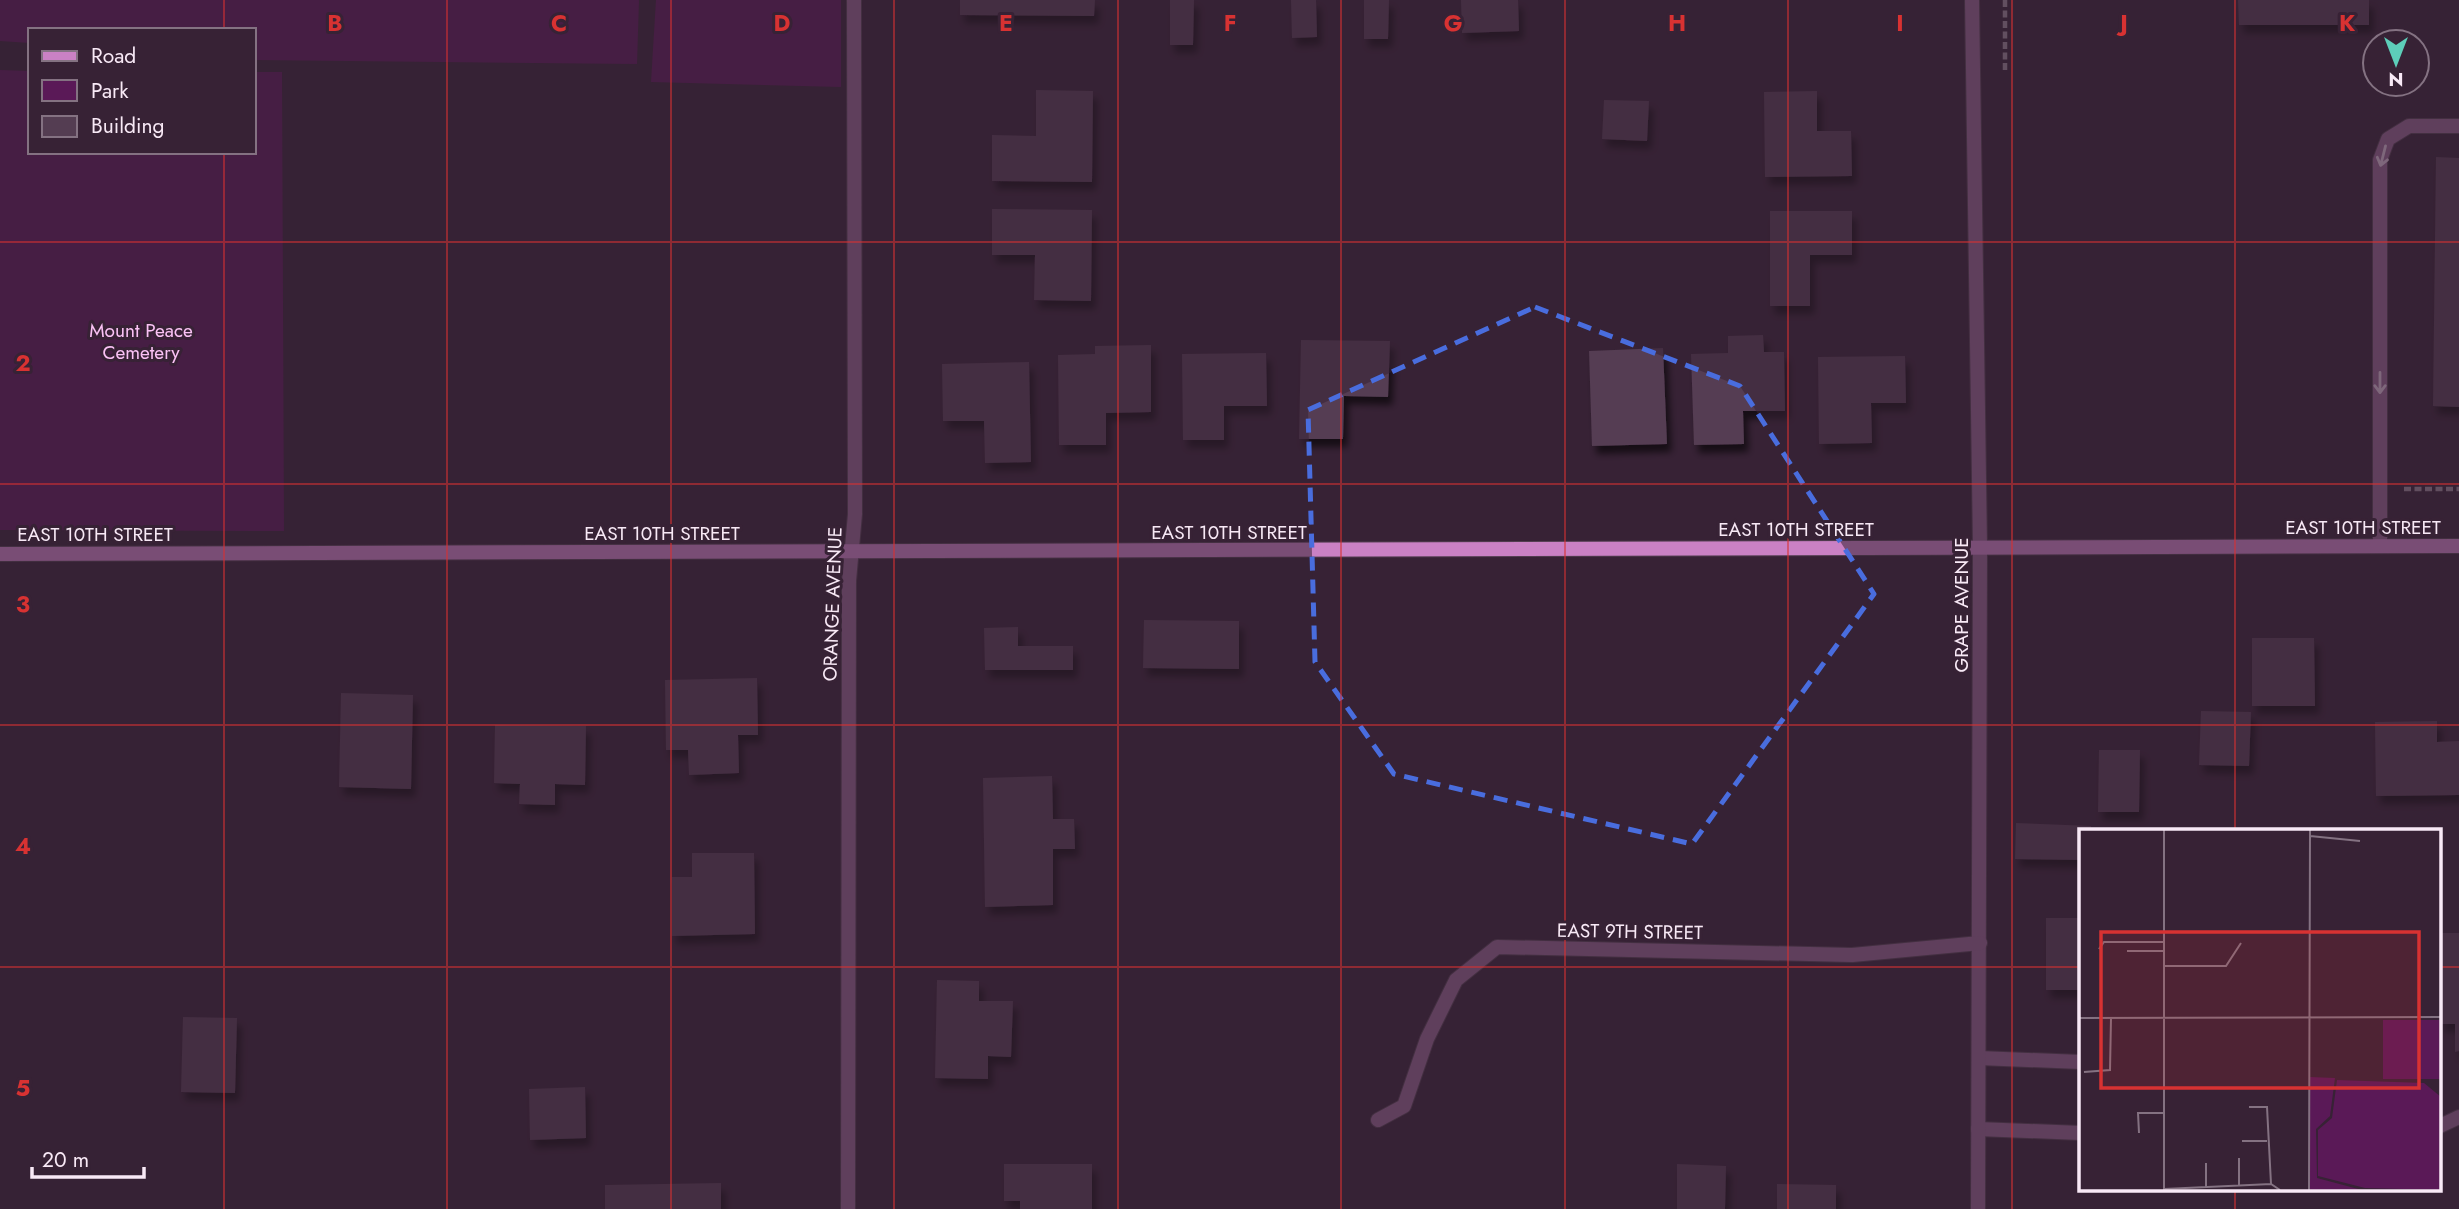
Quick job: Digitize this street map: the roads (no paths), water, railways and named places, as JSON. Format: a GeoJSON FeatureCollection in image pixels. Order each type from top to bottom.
{"type":"FeatureCollection","features":[{"type":"Feature","properties":{"kind":"street","name":"ORANGE AVENUE"},"geometry":{"type":"LineString","coordinates":[[848,1209],[850,552],[855,514],[854,0]]}},
{"type":"Feature","properties":{"kind":"street","name":"GRAPE AVENUE"},"geometry":{"type":"LineString","coordinates":[[1972,0],[1980,547],[1978,1209]]}},
{"type":"Feature","properties":{"kind":"street"},"geometry":{"type":"LineString","coordinates":[[2380,546],[2380,160],[2388,139],[2409,126],[2459,126]]}},
{"type":"Feature","properties":{"kind":"street","name":"EAST 10TH STREET"},"geometry":{"type":"LineString","coordinates":[[0,554],[2459,546]]}},
{"type":"Feature","properties":{"kind":"street","name":"EAST 9TH STREET"},"geometry":{"type":"LineString","coordinates":[[1377,1120],[1404,1106],[1427,1039],[1456,980],[1497,947],[1852,956],[1980,943]]}},
{"type":"Feature","properties":{"kind":"street"},"geometry":{"type":"LineString","coordinates":[[1979,1058],[2079,1062]]}},
{"type":"Feature","properties":{"kind":"street"},"geometry":{"type":"LineString","coordinates":[[2442,1125],[2459,1117]]}},
{"type":"Feature","properties":{"kind":"street"},"geometry":{"type":"LineString","coordinates":[[1978,1129],[2079,1133]]}},
{"type":"Feature","properties":{"kind":"park label","name":"Mount Peace Cemetery"},"geometry":{"type":"Point","coordinates":[141,341]}}]}
